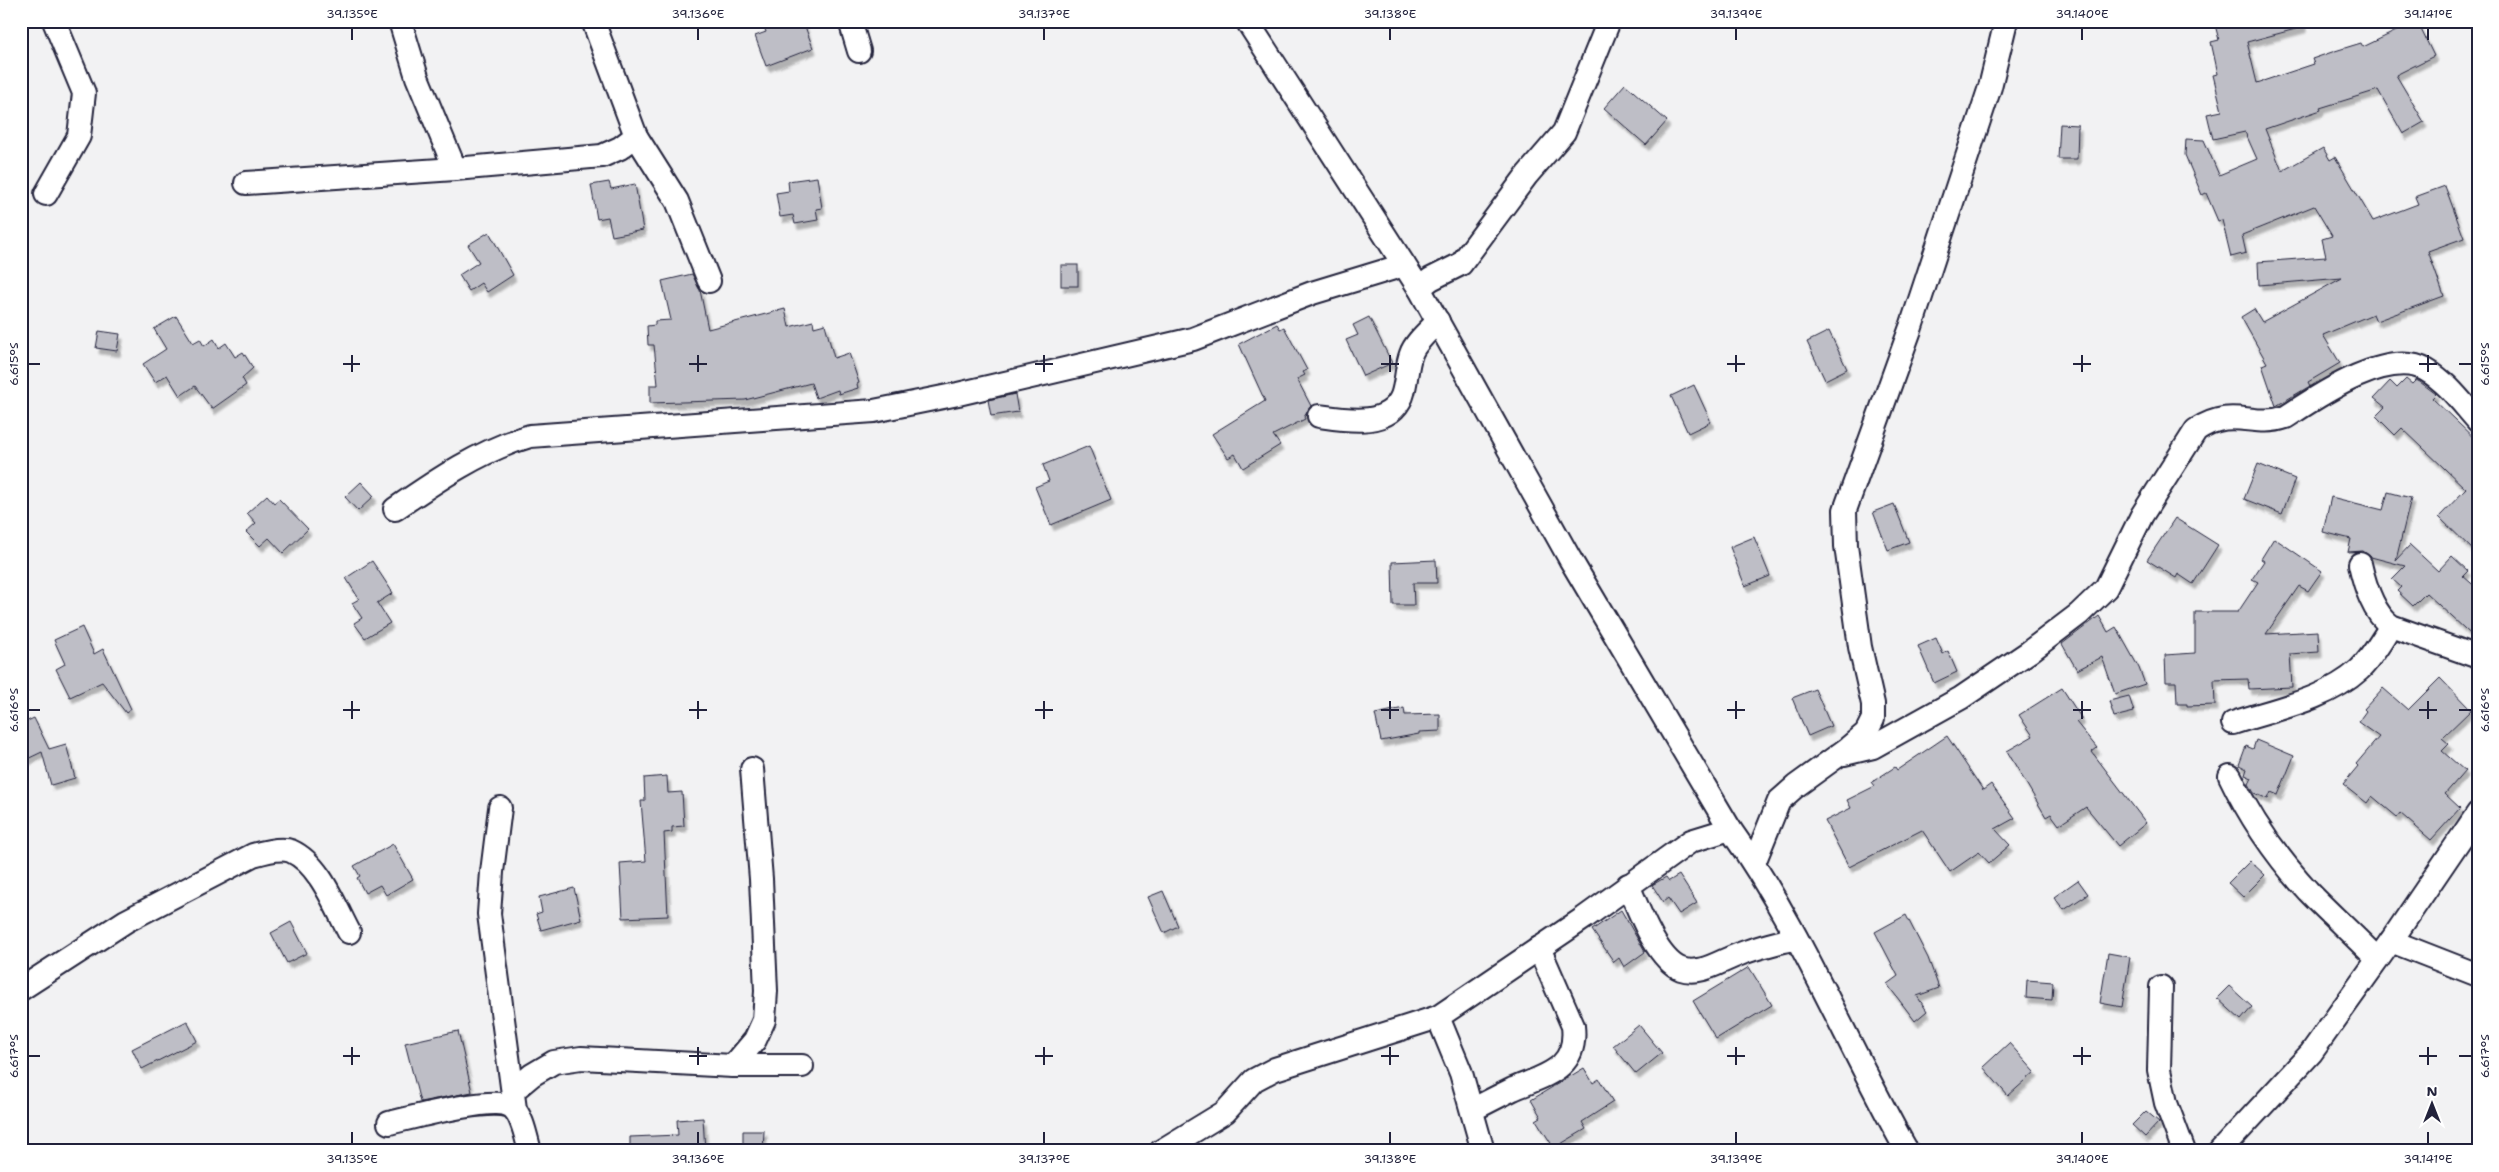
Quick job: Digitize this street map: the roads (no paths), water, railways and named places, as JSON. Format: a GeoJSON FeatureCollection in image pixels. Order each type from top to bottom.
{"type":"FeatureCollection","features":[{"type":"Feature","properties":{"kind":"street"},"geometry":{"type":"LineString","coordinates":[[46,194],[79,136],[84,93],[54,21]]}},
{"type":"Feature","properties":{"kind":"street"},"geometry":{"type":"LineString","coordinates":[[400,21],[417,77],[455,169]]}},
{"type":"Feature","properties":{"kind":"street"},"geometry":{"type":"LineString","coordinates":[[593,21],[636,136],[677,201],[709,281]]}},
{"type":"Feature","properties":{"kind":"street"},"geometry":{"type":"LineString","coordinates":[[850,21],[859,51]]}},
{"type":"Feature","properties":{"kind":"street"},"geometry":{"type":"LineString","coordinates":[[1247,21],[1419,288],[1570,559],[1730,829],[1754,863],[1796,938],[1876,1097],[1907,1151]]}},
{"type":"Feature","properties":{"kind":"street"},"geometry":{"type":"LineString","coordinates":[[1419,288],[1431,279],[1460,264],[1527,175],[1564,132],[1609,21]]}},
{"type":"Feature","properties":{"kind":"street"},"geometry":{"type":"LineString","coordinates":[[1754,863],[1779,801],[1866,733],[1872,723],[1874,712],[1860,647],[1846,546],[1845,510],[1917,308],[1990,87],[2006,21]]}},
{"type":"Feature","properties":{"kind":"street"},"geometry":{"type":"LineString","coordinates":[[246,183],[455,169],[602,156],[620,148],[636,136]]}},
{"type":"Feature","properties":{"kind":"street"},"geometry":{"type":"LineString","coordinates":[[395,509],[443,476],[516,440],[530,436],[874,411],[958,394],[1193,339],[1312,293],[1404,265]]}},
{"type":"Feature","properties":{"kind":"street"},"geometry":{"type":"LineString","coordinates":[[1319,416],[1360,420],[1375,418],[1392,411],[1402,394],[1411,353],[1438,321]]}},
{"type":"Feature","properties":{"kind":"street"},"geometry":{"type":"LineString","coordinates":[[1838,756],[1873,747],[1922,722],[2030,652],[2079,614],[2106,588],[2142,515],[2196,430],[2206,424],[2224,417],[2274,421],[2286,417],[2369,370],[2387,364],[2424,368],[2441,379],[2478,421]]}},
{"type":"Feature","properties":{"kind":"street"},"geometry":{"type":"LineString","coordinates":[[2360,564],[2374,604],[2382,619],[2391,626],[2478,657]]}},
{"type":"Feature","properties":{"kind":"street"},"geometry":{"type":"LineString","coordinates":[[2233,723],[2324,692],[2345,680],[2371,657],[2391,626]]}},
{"type":"Feature","properties":{"kind":"street"},"geometry":{"type":"LineString","coordinates":[[733,1066],[755,1040],[764,1020],[766,992],[761,879],[752,769]]}},
{"type":"Feature","properties":{"kind":"street"},"geometry":{"type":"LineString","coordinates":[[2230,776],[2261,832],[2308,891],[2377,959]]}},
{"type":"Feature","properties":{"kind":"street"},"geometry":{"type":"LineString","coordinates":[[500,808],[489,914],[514,1100],[530,1151]]}},
{"type":"Feature","properties":{"kind":"street"},"geometry":{"type":"LineString","coordinates":[[2220,1151],[2311,1053],[2377,959],[2468,839],[2478,813]]}},
{"type":"Feature","properties":{"kind":"street"},"geometry":{"type":"LineString","coordinates":[[1161,1151],[1225,1112],[1254,1080],[1275,1069],[1438,1017],[1691,841],[1730,829]]}},
{"type":"Feature","properties":{"kind":"street"},"geometry":{"type":"LineString","coordinates":[[21,989],[126,920],[266,851],[290,851],[308,863],[321,881],[349,932]]}},
{"type":"Feature","properties":{"kind":"street"},"geometry":{"type":"LineString","coordinates":[[1628,885],[1653,937],[1666,956],[1681,969],[1693,971],[1711,966],[1739,954],[1796,938]]}},
{"type":"Feature","properties":{"kind":"street"},"geometry":{"type":"LineString","coordinates":[[2391,941],[2478,975]]}},
{"type":"Feature","properties":{"kind":"street"},"geometry":{"type":"LineString","coordinates":[[1472,1110],[1559,1069],[1571,1054],[1575,1040],[1573,1026],[1539,948]]}},
{"type":"Feature","properties":{"kind":"street"},"geometry":{"type":"LineString","coordinates":[[2161,987],[2158,1070],[2166,1103],[2184,1151]]}},
{"type":"Feature","properties":{"kind":"street"},"geometry":{"type":"LineString","coordinates":[[1438,1017],[1460,1073],[1483,1151]]}},
{"type":"Feature","properties":{"kind":"street"},"geometry":{"type":"LineString","coordinates":[[389,1123],[445,1110],[496,1102],[508,1104],[514,1100],[532,1074],[554,1062],[581,1058],[733,1066],[802,1066]]}}]}
